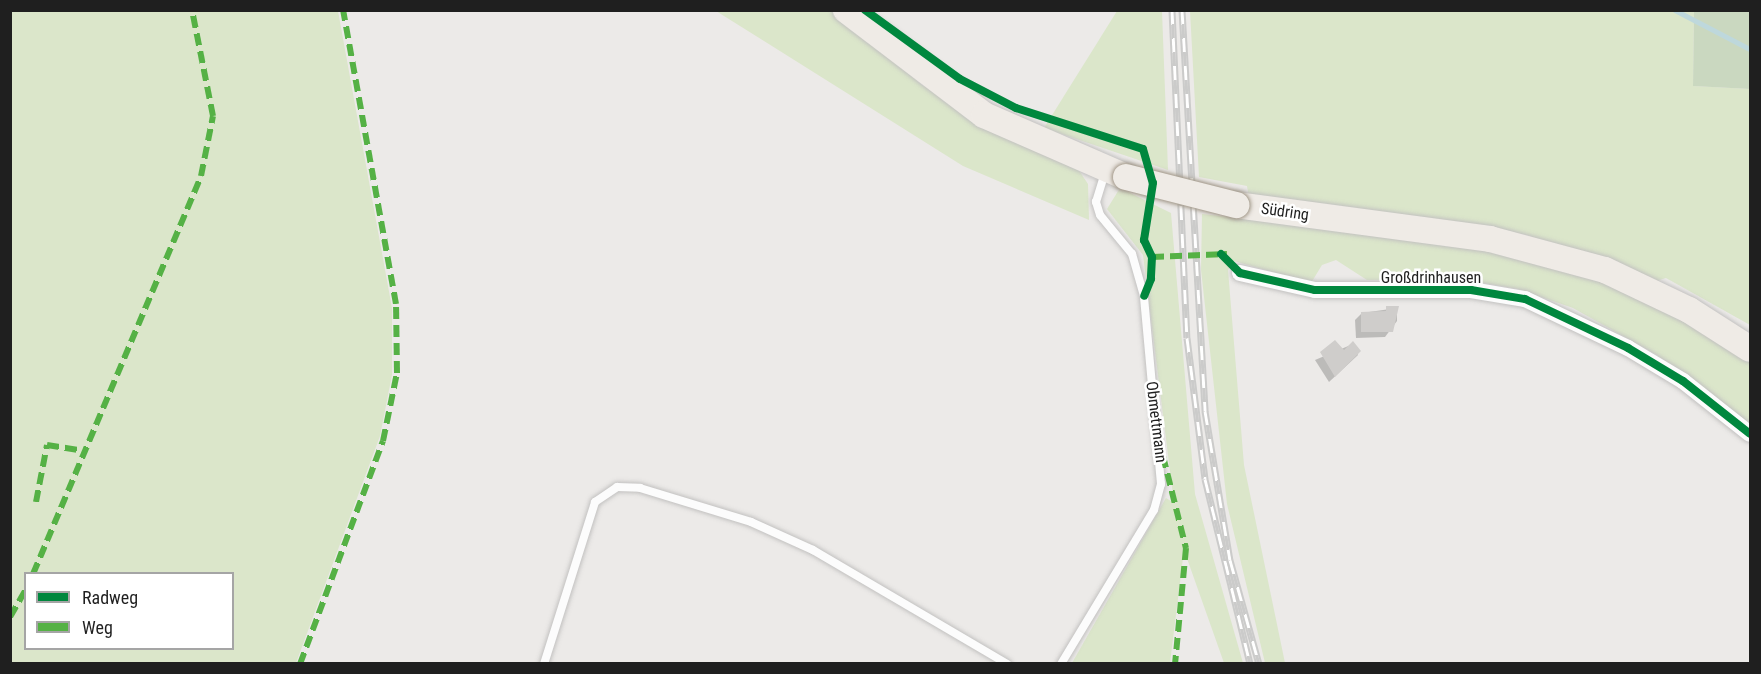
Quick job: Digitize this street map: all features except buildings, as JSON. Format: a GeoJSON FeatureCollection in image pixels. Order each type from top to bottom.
{"type":"FeatureCollection","features":[{"type":"Feature","properties":{"kind":"main road","name":"Südring"},"geometry":{"type":"LineString","coordinates":[[846,10],[923,74],[984,115],[1116,173],[1236,205],[1490,240],[1605,270],[1689,310],[1750,349]]}},
{"type":"Feature","properties":{"kind":"street","name":"Großdrinhausen"},"geometry":{"type":"LineString","coordinates":[[1240,273],[1315,290],[1471,290],[1525,299],[1628,348],[1734,420],[1750,434]]}},
{"type":"Feature","properties":{"kind":"lane","name":"Obmettmann"},"geometry":{"type":"LineString","coordinates":[[1061,663],[1154,510],[1161,484],[1139,273],[1096,202],[1116,173]]}},
{"type":"Feature","properties":{"kind":"lane"},"geometry":{"type":"LineString","coordinates":[[544,663],[595,502],[617,487],[693,502],[761,526],[925,612],[1007,663]]}},
{"type":"Feature","properties":{"kind":"green space"},"geometry":{"type":"Polygon","coordinates":[[[10,11],[338,11],[392,308],[392,375],[380,436],[296,663],[11,663],[10,11]]]}},
{"type":"Feature","properties":{"kind":"green space"},"geometry":{"type":"Polygon","coordinates":[[[716,11],[833,11],[922,85],[1078,169],[1088,184],[1089,220],[963,166],[716,11]]]}},
{"type":"Feature","properties":{"kind":"green space"},"geometry":{"type":"Polygon","coordinates":[[[1117,11],[1162,11],[1168,170],[1044,128],[1117,11]]]}},
{"type":"Feature","properties":{"kind":"green space"},"geometry":{"type":"Polygon","coordinates":[[[1190,11],[1694,11],[1693,86],[1750,89],[1750,325],[1666,278],[1653,282],[1527,235],[1249,197],[1247,186],[1199,177],[1190,11]]]}},
{"type":"Feature","properties":{"kind":"green space"},"geometry":{"type":"Polygon","coordinates":[[[1694,11],[1750,11],[1750,89],[1693,86],[1694,11]]]}},
{"type":"Feature","properties":{"kind":"green space"},"geometry":{"type":"Polygon","coordinates":[[[1120,188],[1171,213],[1195,494],[1243,663],[1224,663],[1184,550],[1170,663],[1072,663],[1166,498],[1174,503],[1143,255],[1107,209],[1120,188]]]}},
{"type":"Feature","properties":{"kind":"green space"},"geometry":{"type":"Polygon","coordinates":[[[1202,214],[1472,244],[1586,275],[1685,317],[1750,357],[1750,424],[1657,355],[1573,308],[1518,289],[1461,279],[1367,280],[1336,260],[1322,265],[1311,283],[1234,261],[1228,270],[1244,465],[1285,663],[1265,663],[1227,504],[1201,270],[1202,214]]]}},
{"type":"Feature","properties":{"kind":"waterway"},"geometry":{"type":"LineString","coordinates":[[1675,10],[1750,49]]}},
{"type":"Feature","properties":{"kind":"railway"},"geometry":{"type":"LineString","coordinates":[[1172,10],[1187,338],[1205,479],[1250,664]]}},
{"type":"Feature","properties":{"kind":"railway"},"geometry":{"type":"LineString","coordinates":[[1182,10],[1205,411],[1230,560],[1259,664]]}},
{"type":"Feature","properties":{"kind":"marked path"},"geometry":{"type":"LineString","coordinates":[[34,572],[201,176],[213,116],[192,10]]}},
{"type":"Feature","properties":{"kind":"marked path"},"geometry":{"type":"LineString","coordinates":[[300,664],[383,441],[397,373],[396,304],[343,10]]}},
{"type":"Feature","properties":{"kind":"marked path"},"geometry":{"type":"LineString","coordinates":[[1152,257],[1227,254]]}},
{"type":"Feature","properties":{"kind":"marked path"},"geometry":{"type":"LineString","coordinates":[[36,502],[47,445],[85,451]]}},
{"type":"Feature","properties":{"kind":"marked path"},"geometry":{"type":"LineString","coordinates":[[1163,456],[1186,548],[1175,664]]}},
{"type":"Feature","properties":{"kind":"marked path"},"geometry":{"type":"LineString","coordinates":[[10,617],[24,592]]}},
{"type":"Feature","properties":{"kind":"cycle path"},"geometry":{"type":"LineString","coordinates":[[865,10],[960,79],[1016,108],[1143,149],[1153,183],[1144,240],[1152,257],[1151,279],[1144,296]]}},
{"type":"Feature","properties":{"kind":"cycle path"},"geometry":{"type":"LineString","coordinates":[[1221,254],[1240,273],[1315,290],[1471,290],[1525,299],[1628,348],[1683,381],[1750,434]]}}]}
